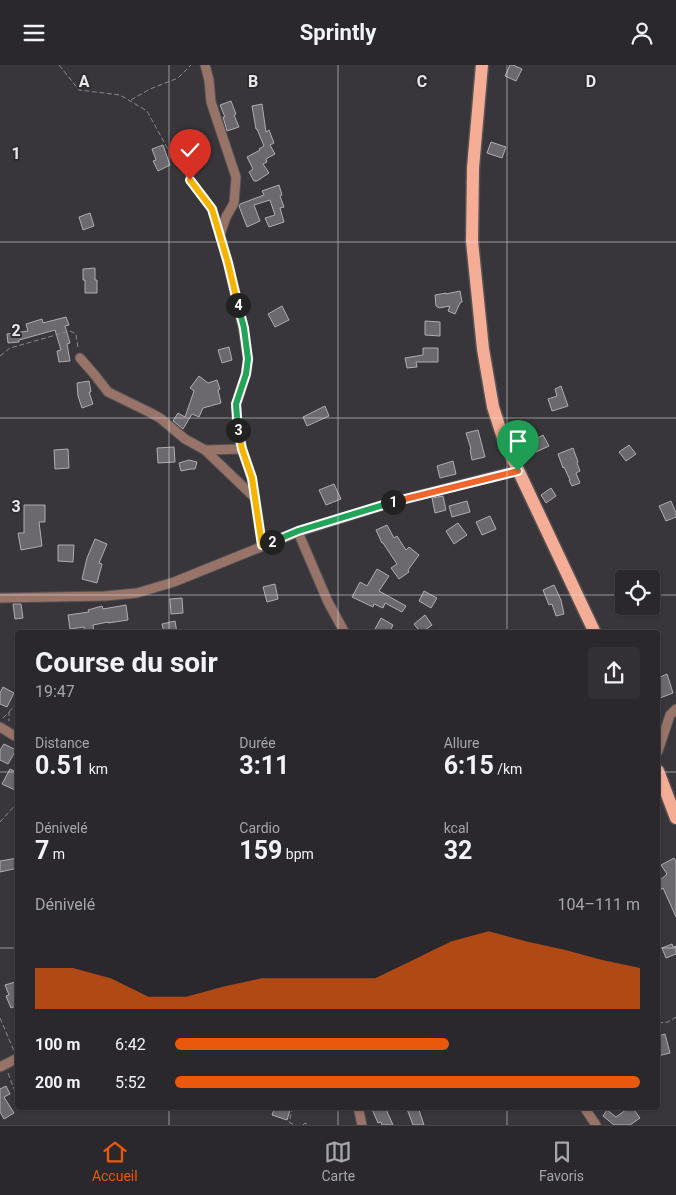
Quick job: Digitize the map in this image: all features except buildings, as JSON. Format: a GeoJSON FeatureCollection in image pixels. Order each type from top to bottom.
{"type":"FeatureCollection","features":[{"type":"Feature","properties":{"kind":"main road"},"geometry":{"type":"LineString","coordinates":[[482,65],[473,168],[472,241],[483,349],[492,407],[518,471],[594,630]]}},
{"type":"Feature","properties":{"kind":"main road"},"geometry":{"type":"LineString","coordinates":[[660,776],[676,818]]}},
{"type":"Feature","properties":{"kind":"street"},"geometry":{"type":"LineString","coordinates":[[205,65],[209,80],[211,102],[236,177],[234,203],[226,217],[220,235],[244,328],[248,359],[246,374],[236,404],[237,424],[242,449],[252,478],[262,545]]}},
{"type":"Feature","properties":{"kind":"street"},"geometry":{"type":"LineString","coordinates":[[80,358],[108,392],[160,418],[185,439],[205,450],[255,499]]}},
{"type":"Feature","properties":{"kind":"street"},"geometry":{"type":"LineString","coordinates":[[205,450],[242,449]]}},
{"type":"Feature","properties":{"kind":"street"},"geometry":{"type":"LineString","coordinates":[[0,598],[105,596],[137,593],[174,582],[298,531],[392,502],[518,471]]}},
{"type":"Feature","properties":{"kind":"street"},"geometry":{"type":"LineString","coordinates":[[298,531],[328,602],[342,630]]}},
{"type":"Feature","properties":{"kind":"street"},"geometry":{"type":"LineString","coordinates":[[660,745],[670,715],[676,709]]}},
{"type":"Feature","properties":{"kind":"street"},"geometry":{"type":"LineString","coordinates":[[0,727],[15,735]]}},
{"type":"Feature","properties":{"kind":"street"},"geometry":{"type":"LineString","coordinates":[[3,1066],[15,1060]]}},
{"type":"Feature","properties":{"kind":"street"},"geometry":{"type":"LineString","coordinates":[[359,1110],[362,1125]]}},
{"type":"Feature","properties":{"kind":"street"},"geometry":{"type":"LineString","coordinates":[[586,1110],[596,1125]]}},
{"type":"Feature","properties":{"kind":"path"},"geometry":{"type":"LineString","coordinates":[[59,65],[79,90],[120,95],[147,111],[175,161],[212,209],[220,235]]}},
{"type":"Feature","properties":{"kind":"path"},"geometry":{"type":"LineString","coordinates":[[130,101],[150,89],[178,78],[191,65]]}},
{"type":"Feature","properties":{"kind":"path"},"geometry":{"type":"LineString","coordinates":[[0,356],[10,348],[70,331],[76,335],[80,358]]}},
{"type":"Feature","properties":{"kind":"path"},"geometry":{"type":"LineString","coordinates":[[0,721],[15,705]]}},
{"type":"Feature","properties":{"kind":"path"},"geometry":{"type":"LineString","coordinates":[[9,712],[9,732]]}},
{"type":"Feature","properties":{"kind":"path"},"geometry":{"type":"LineString","coordinates":[[0,822],[15,805]]}},
{"type":"Feature","properties":{"kind":"path"},"geometry":{"type":"LineString","coordinates":[[660,1023],[668,1022],[676,1017]]}},
{"type":"Feature","properties":{"kind":"path"},"geometry":{"type":"LineString","coordinates":[[0,1018],[15,1054]]}},
{"type":"Feature","properties":{"kind":"path"},"geometry":{"type":"LineString","coordinates":[[3,1066],[15,1090]]}},
{"type":"Feature","properties":{"kind":"path"},"geometry":{"type":"LineString","coordinates":[[292,1110],[289,1122],[294,1125]]}},
{"type":"Feature","properties":{"kind":"path"},"geometry":{"type":"LineString","coordinates":[[303,1125],[305,1123],[309,1125]]}},
{"type":"Feature","properties":{"kind":"route"},"geometry":{"type":"LineString","coordinates":[[190,180],[212,209],[244,328],[248,359],[246,374],[236,404],[237,424],[242,449],[252,478],[262,545],[298,531],[392,502],[518,471]]}}]}
